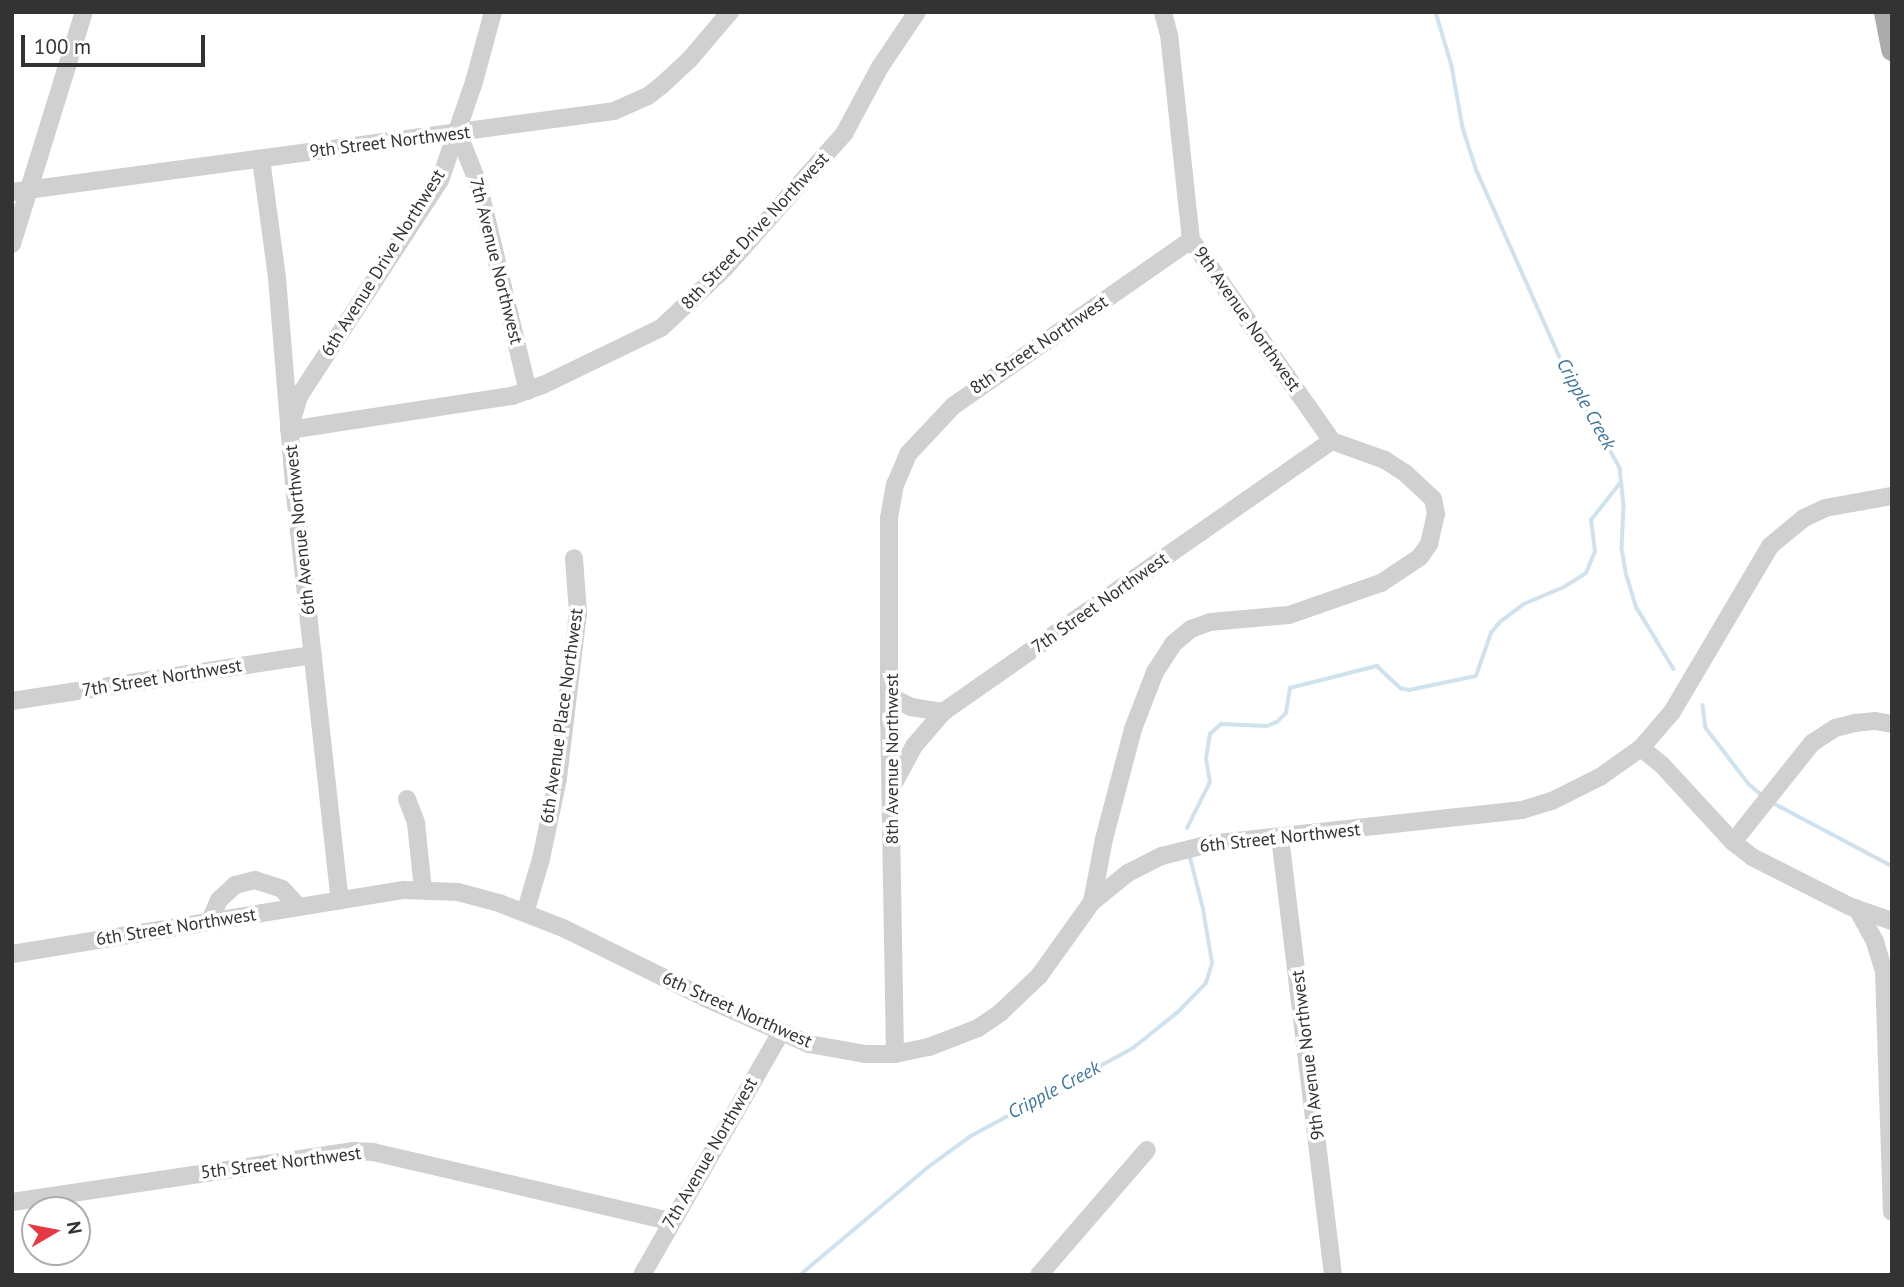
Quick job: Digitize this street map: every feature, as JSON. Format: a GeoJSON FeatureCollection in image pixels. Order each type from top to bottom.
{"type":"FeatureCollection","features":[{"type":"Feature","properties":{"kind":"main road"},"geometry":{"type":"LineString","coordinates":[[1885,12],[1892,49]]}},
{"type":"Feature","properties":{"kind":"street"},"geometry":{"type":"LineString","coordinates":[[12,244],[20,190],[84,12]]}},
{"type":"Feature","properties":{"kind":"street","name":"6th Avenue Drive Northwest"},"geometry":{"type":"LineString","coordinates":[[289,430],[299,396],[440,180],[458,132],[493,12]]}},
{"type":"Feature","properties":{"kind":"street","name":"9th Street Northwest"},"geometry":{"type":"LineString","coordinates":[[20,190],[614,111],[648,96],[680,68],[730,12]]}},
{"type":"Feature","properties":{"kind":"street","name":"8th Street Drive Northwest"},"geometry":{"type":"LineString","coordinates":[[289,430],[528,391],[662,328],[693,301],[844,134],[880,66],[917,12]]}},
{"type":"Feature","properties":{"kind":"street","name":"9th Avenue Northwest"},"geometry":{"type":"LineString","coordinates":[[1163,12],[1169,35],[1191,240],[1332,441]]}},
{"type":"Feature","properties":{"kind":"street","name":"7th Avenue Northwest"},"geometry":{"type":"LineString","coordinates":[[458,132],[478,183],[528,391]]}},
{"type":"Feature","properties":{"kind":"street","name":"6th Avenue Northwest"},"geometry":{"type":"LineString","coordinates":[[261,159],[277,278],[289,430],[340,900]]}},
{"type":"Feature","properties":{"kind":"street","name":"8th Street Northwest"},"geometry":{"type":"LineString","coordinates":[[902,466],[927,432],[966,396],[1191,240]]}},
{"type":"Feature","properties":{"kind":"street"},"geometry":{"type":"LineString","coordinates":[[1092,902],[1104,839],[1133,729],[1163,657],[1191,629],[1210,622],[1289,615],[1358,593],[1409,567],[1429,544],[1436,514],[1433,499],[1416,482],[1385,460],[1332,441]]}},
{"type":"Feature","properties":{"kind":"street","name":"7th Street Northwest"},"geometry":{"type":"LineString","coordinates":[[892,786],[914,746],[943,712],[1332,441]]}},
{"type":"Feature","properties":{"kind":"street","name":"8th Avenue Northwest"},"geometry":{"type":"LineString","coordinates":[[895,1054],[892,1030],[889,518],[902,466]]}},
{"type":"Feature","properties":{"kind":"street","name":"6th Street Northwest"},"geometry":{"type":"LineString","coordinates":[[12,954],[340,900],[423,890],[479,896],[525,913],[780,1032],[837,1051],[895,1054],[954,1039],[1000,1013],[1039,976],[1092,902],[1128,873],[1162,856],[1209,844],[1522,810],[1581,788],[1619,766],[1641,748],[1672,712],[1770,546],[1804,518],[1825,508],[1892,496]]}},
{"type":"Feature","properties":{"kind":"street","name":"6th Avenue Place Northwest"},"geometry":{"type":"LineString","coordinates":[[525,913],[541,859],[558,778],[578,613],[574,558]]}},
{"type":"Feature","properties":{"kind":"street","name":"7th Street Northwest"},"geometry":{"type":"LineString","coordinates":[[12,701],[313,655]]}},
{"type":"Feature","properties":{"kind":"street"},"geometry":{"type":"LineString","coordinates":[[890,696],[911,707],[943,712]]}},
{"type":"Feature","properties":{"kind":"street"},"geometry":{"type":"LineString","coordinates":[[1733,842],[1812,743],[1835,729],[1855,723],[1875,721],[1892,724]]}},
{"type":"Feature","properties":{"kind":"street"},"geometry":{"type":"LineString","coordinates":[[1641,748],[1661,764],[1733,842],[1756,860],[1857,909],[1892,921]]}},
{"type":"Feature","properties":{"kind":"street"},"geometry":{"type":"LineString","coordinates":[[407,799],[415,823],[423,890]]}},
{"type":"Feature","properties":{"kind":"street","name":"9th Avenue Northwest"},"geometry":{"type":"LineString","coordinates":[[1280,836],[1333,1275]]}},
{"type":"Feature","properties":{"kind":"street"},"geometry":{"type":"LineString","coordinates":[[210,921],[219,900],[235,885],[256,880],[282,889],[299,907]]}},
{"type":"Feature","properties":{"kind":"street"},"geometry":{"type":"LineString","coordinates":[[1857,909],[1874,942],[1884,972],[1892,1212]]}},
{"type":"Feature","properties":{"kind":"street","name":"7th Avenue Northwest"},"geometry":{"type":"LineString","coordinates":[[642,1275],[780,1032]]}},
{"type":"Feature","properties":{"kind":"street"},"geometry":{"type":"LineString","coordinates":[[1039,1275],[1147,1150]]}},
{"type":"Feature","properties":{"kind":"street","name":"5th Street Northwest"},"geometry":{"type":"LineString","coordinates":[[12,1202],[355,1151],[387,1155],[670,1222]]}},
{"type":"Feature","properties":{"kind":"waterway","name":"Cripple Creek"},"geometry":{"type":"LineString","coordinates":[[1436,12],[1452,66],[1463,128],[1477,171],[1567,373],[1620,468],[1624,506],[1622,549],[1627,576],[1637,608],[1674,669]]}},
{"type":"Feature","properties":{"kind":"waterway","name":"Cripple Creek"},"geometry":{"type":"LineString","coordinates":[[1187,828],[1210,782],[1206,759],[1210,734],[1221,724],[1267,726],[1277,722],[1286,713],[1290,688],[1377,666],[1401,688],[1409,690],[1476,676],[1491,633],[1500,622],[1524,604],[1564,587],[1586,573],[1595,552],[1591,520],[1621,482]]}},
{"type":"Feature","properties":{"kind":"waterway"},"geometry":{"type":"LineString","coordinates":[[1703,705],[1706,728],[1749,784],[1764,797]]}},
{"type":"Feature","properties":{"kind":"waterway"},"geometry":{"type":"LineString","coordinates":[[1773,803],[1892,866]]}},
{"type":"Feature","properties":{"kind":"waterway","name":"Cripple Creek"},"geometry":{"type":"LineString","coordinates":[[800,1275],[927,1168],[971,1136],[1133,1048],[1178,1012],[1206,983],[1212,963],[1203,909],[1190,858]]}}]}
